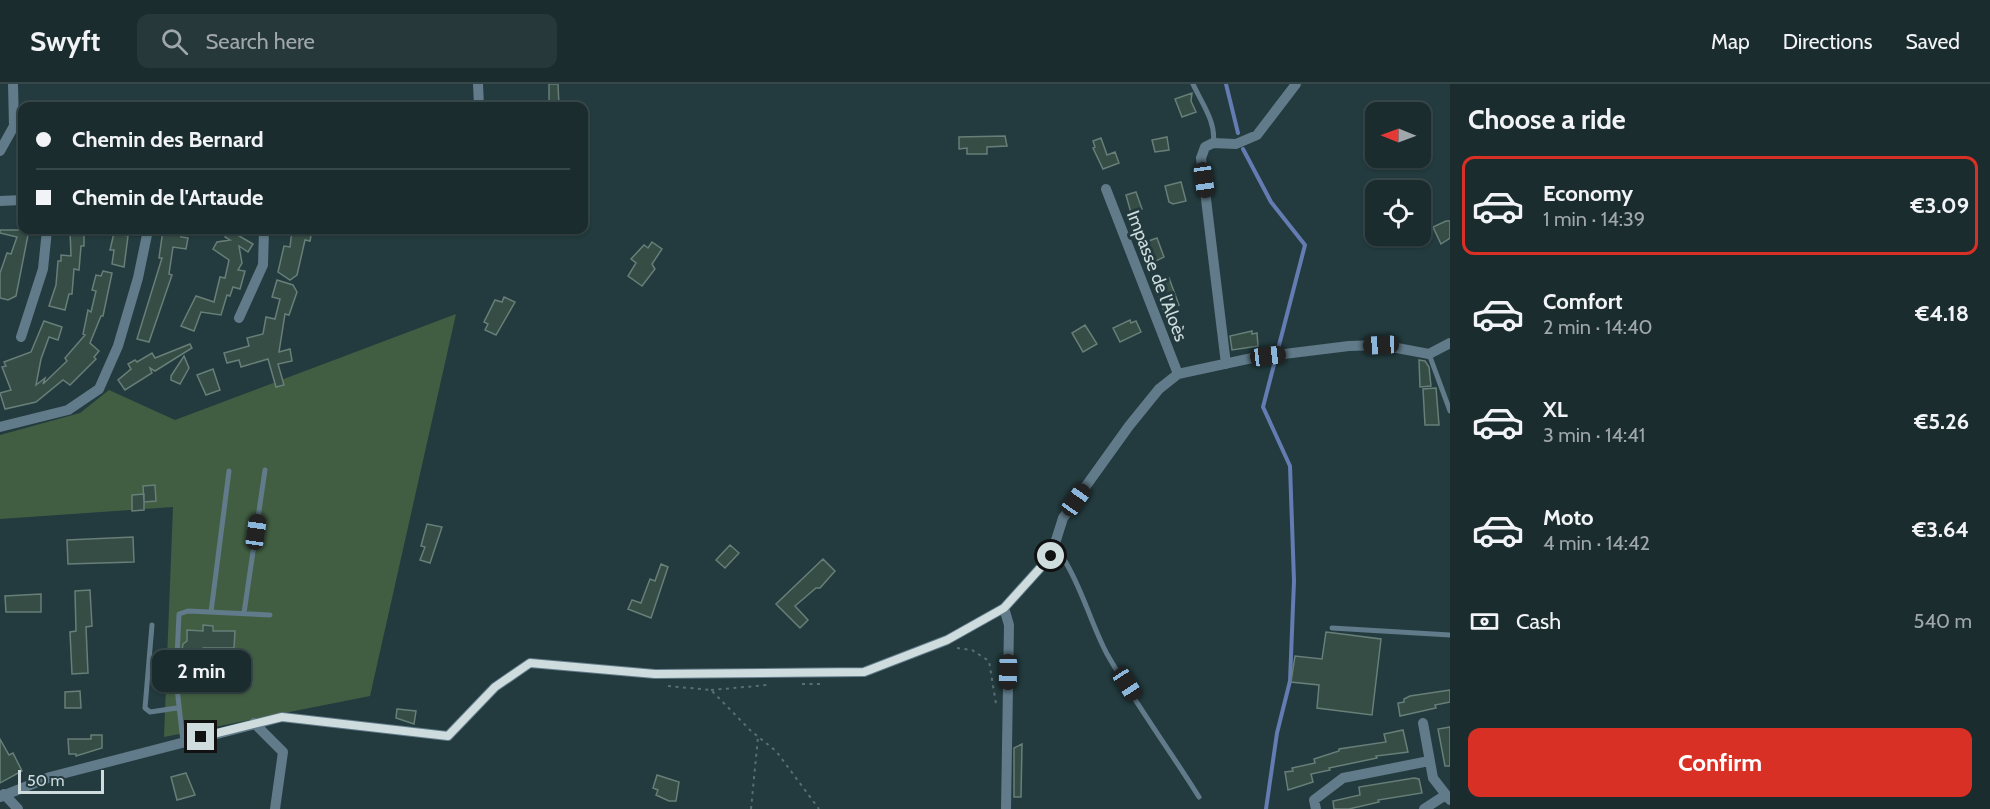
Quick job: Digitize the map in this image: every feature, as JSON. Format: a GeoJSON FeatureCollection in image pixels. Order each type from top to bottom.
{"type":"FeatureCollection","features":[{"type":"Feature","properties":{"kind":"street"},"geometry":{"type":"LineString","coordinates":[[0,151],[14,126],[13,84]]}},
{"type":"Feature","properties":{"kind":"street"},"geometry":{"type":"LineString","coordinates":[[478,84],[479,102]]}},
{"type":"Feature","properties":{"kind":"street"},"geometry":{"type":"LineString","coordinates":[[1226,364],[1201,158],[1205,147],[1213,143],[1236,144],[1257,135],[1296,84]]}},
{"type":"Feature","properties":{"kind":"street","name":"Impasse de l'Aloès"},"geometry":{"type":"LineString","coordinates":[[1106,189],[1178,374]]}},
{"type":"Feature","properties":{"kind":"street"},"geometry":{"type":"LineString","coordinates":[[0,201],[18,201]]}},
{"type":"Feature","properties":{"kind":"street"},"geometry":{"type":"LineString","coordinates":[[21,337],[43,269],[47,234]]}},
{"type":"Feature","properties":{"kind":"street"},"geometry":{"type":"LineString","coordinates":[[0,427],[68,410],[99,389],[118,346],[138,278],[147,234]]}},
{"type":"Feature","properties":{"kind":"street"},"geometry":{"type":"LineString","coordinates":[[239,318],[263,265],[264,234]]}},
{"type":"Feature","properties":{"kind":"street"},"geometry":{"type":"LineString","coordinates":[[18,809],[2,795],[50,777],[282,717],[448,736],[495,687],[530,663],[655,674],[864,672],[947,640],[1004,608],[1051,556],[1063,518],[1129,426],[1159,389],[1178,374],[1268,356],[1381,345],[1429,354],[1450,343]]}},
{"type":"Feature","properties":{"kind":"street"},"geometry":{"type":"LineString","coordinates":[[1004,608],[1009,625],[1006,809]]}},
{"type":"Feature","properties":{"kind":"street"},"geometry":{"type":"LineString","coordinates":[[254,723],[283,752],[275,809]]}},
{"type":"Feature","properties":{"kind":"street"},"geometry":{"type":"LineString","coordinates":[[1423,723],[1432,778],[1447,798],[1424,809]]}},
{"type":"Feature","properties":{"kind":"street"},"geometry":{"type":"LineString","coordinates":[[1316,809],[1314,800],[1343,778],[1429,761]]}},
{"type":"Feature","properties":{"kind":"lane"},"geometry":{"type":"LineString","coordinates":[[1193,84],[1215,134],[1213,143]]}},
{"type":"Feature","properties":{"kind":"lane"},"geometry":{"type":"LineString","coordinates":[[1429,354],[1450,411]]}},
{"type":"Feature","properties":{"kind":"lane"},"geometry":{"type":"LineString","coordinates":[[244,614],[265,470]]}},
{"type":"Feature","properties":{"kind":"lane"},"geometry":{"type":"LineString","coordinates":[[211,612],[229,471]]}},
{"type":"Feature","properties":{"kind":"lane"},"geometry":{"type":"LineString","coordinates":[[1051,556],[1063,558],[1069,567],[1088,616],[1108,655],[1199,797]]}},
{"type":"Feature","properties":{"kind":"lane"},"geometry":{"type":"LineString","coordinates":[[183,742],[177,708],[176,670],[179,614],[211,612],[270,615]]}},
{"type":"Feature","properties":{"kind":"lane"},"geometry":{"type":"LineString","coordinates":[[152,625],[145,708],[150,712],[177,708]]}},
{"type":"Feature","properties":{"kind":"lane"},"geometry":{"type":"LineString","coordinates":[[1332,628],[1450,635]]}},
{"type":"Feature","properties":{"kind":"lane"},"geometry":{"type":"LineString","coordinates":[[149,670],[176,670]]}},
{"type":"Feature","properties":{"kind":"path"},"geometry":{"type":"LineString","coordinates":[[950,646],[972,650],[989,661],[996,709]]}},
{"type":"Feature","properties":{"kind":"path"},"geometry":{"type":"LineString","coordinates":[[800,684],[810,686],[827,684]]}},
{"type":"Feature","properties":{"kind":"path"},"geometry":{"type":"LineString","coordinates":[[663,686],[711,690],[766,685]]}},
{"type":"Feature","properties":{"kind":"path"},"geometry":{"type":"LineString","coordinates":[[711,690],[758,737],[776,751],[819,809]]}},
{"type":"Feature","properties":{"kind":"path"},"geometry":{"type":"LineString","coordinates":[[751,809],[758,737]]}},
{"type":"Feature","properties":{"kind":"green space"},"geometry":{"type":"Polygon","coordinates":[[[456,314],[370,696],[164,737],[173,507],[0,519],[0,435],[80,413],[109,390],[175,420],[456,314]]]}},
{"type":"Feature","properties":{"kind":"water"},"geometry":{"type":"Polygon","coordinates":[[[210,660],[253,661],[253,684],[210,684],[210,660]]]}},
{"type":"Feature","properties":{"kind":"building"},"geometry":{"type":"Polygon","coordinates":[[[549,84],[558,84],[559,102],[549,102],[549,84]]]}},
{"type":"Feature","properties":{"kind":"building"},"geometry":{"type":"Polygon","coordinates":[[[1192,93],[1191,101],[1196,112],[1182,117],[1175,99],[1192,93]]]}},
{"type":"Feature","properties":{"kind":"building"},"geometry":{"type":"Polygon","coordinates":[[[1005,136],[1007,146],[987,147],[987,154],[967,154],[967,148],[959,149],[959,137],[1005,136]]]}},
{"type":"Feature","properties":{"kind":"building"},"geometry":{"type":"Polygon","coordinates":[[[1167,137],[1169,150],[1155,152],[1152,140],[1167,137]]]}},
{"type":"Feature","properties":{"kind":"building"},"geometry":{"type":"Polygon","coordinates":[[[1101,138],[1107,155],[1115,152],[1119,163],[1103,169],[1093,148],[1095,147],[1093,141],[1101,138]]]}},
{"type":"Feature","properties":{"kind":"building"},"geometry":{"type":"Polygon","coordinates":[[[1181,182],[1186,201],[1173,204],[1169,202],[1165,186],[1181,182]]]}},
{"type":"Feature","properties":{"kind":"building"},"geometry":{"type":"Polygon","coordinates":[[[1136,192],[1142,209],[1131,213],[1126,195],[1136,192]]]}},
{"type":"Feature","properties":{"kind":"building"},"geometry":{"type":"Polygon","coordinates":[[[1450,221],[1450,238],[1441,244],[1433,227],[1450,221]]]}},
{"type":"Feature","properties":{"kind":"building"},"geometry":{"type":"Polygon","coordinates":[[[0,230],[18,230],[18,234],[28,234],[16,296],[8,300],[0,298],[0,273],[7,253],[11,254],[17,237],[0,233],[0,230]]]}},
{"type":"Feature","properties":{"kind":"building"},"geometry":{"type":"Polygon","coordinates":[[[70,234],[84,234],[79,270],[74,269],[72,294],[69,294],[65,310],[49,306],[56,285],[58,261],[61,261],[61,255],[71,256],[70,234]]]}},
{"type":"Feature","properties":{"kind":"building"},"geometry":{"type":"Polygon","coordinates":[[[114,234],[128,236],[124,267],[112,264],[114,250],[110,250],[114,234]]]}},
{"type":"Feature","properties":{"kind":"building"},"geometry":{"type":"Polygon","coordinates":[[[162,234],[182,234],[181,237],[188,238],[186,249],[173,247],[169,274],[172,275],[149,342],[137,339],[162,258],[159,258],[162,234]]]}},
{"type":"Feature","properties":{"kind":"building"},"geometry":{"type":"Polygon","coordinates":[[[227,234],[236,234],[253,244],[248,252],[239,246],[242,263],[238,270],[245,271],[240,289],[233,287],[230,296],[227,295],[221,315],[201,312],[194,331],[181,326],[196,296],[214,302],[220,277],[225,278],[229,260],[213,249],[217,242],[230,240],[225,237],[227,234]]]}},
{"type":"Feature","properties":{"kind":"building"},"geometry":{"type":"Polygon","coordinates":[[[292,234],[311,234],[310,241],[305,240],[297,275],[290,280],[278,272],[284,246],[290,247],[292,234]]]}},
{"type":"Feature","properties":{"kind":"building"},"geometry":{"type":"Polygon","coordinates":[[[1157,238],[1164,257],[1150,264],[1140,244],[1157,238]]]}},
{"type":"Feature","properties":{"kind":"building"},"geometry":{"type":"Polygon","coordinates":[[[652,242],[662,249],[652,264],[655,269],[642,286],[628,276],[636,263],[631,259],[644,245],[648,248],[652,242]]]}},
{"type":"Feature","properties":{"kind":"building"},"geometry":{"type":"Polygon","coordinates":[[[103,271],[112,273],[103,316],[101,316],[90,343],[99,351],[94,357],[96,359],[70,385],[63,380],[36,402],[5,409],[0,393],[11,390],[2,367],[6,366],[4,362],[31,352],[44,321],[62,327],[58,340],[49,337],[41,359],[36,385],[45,378],[43,384],[67,361],[65,358],[85,335],[83,334],[88,310],[91,312],[96,291],[92,290],[96,275],[101,276],[103,271]]]}},
{"type":"Feature","properties":{"kind":"building"},"geometry":{"type":"Polygon","coordinates":[[[1169,278],[1179,305],[1164,311],[1154,284],[1169,278]]]}},
{"type":"Feature","properties":{"kind":"building"},"geometry":{"type":"Polygon","coordinates":[[[277,280],[293,285],[297,292],[289,315],[285,314],[279,352],[290,349],[292,361],[278,364],[284,385],[276,387],[268,359],[241,367],[239,360],[227,363],[224,353],[249,346],[247,338],[263,334],[266,317],[275,319],[280,299],[272,297],[277,280]]]}},
{"type":"Feature","properties":{"kind":"building"},"geometry":{"type":"Polygon","coordinates":[[[504,297],[515,302],[496,335],[485,330],[488,324],[484,322],[495,300],[502,302],[504,297]]]}},
{"type":"Feature","properties":{"kind":"building"},"geometry":{"type":"Polygon","coordinates":[[[1130,320],[1131,323],[1136,321],[1141,332],[1120,342],[1113,328],[1130,320]]]}},
{"type":"Feature","properties":{"kind":"building"},"geometry":{"type":"Polygon","coordinates":[[[1085,325],[1097,344],[1083,352],[1072,333],[1085,325]]]}},
{"type":"Feature","properties":{"kind":"building"},"geometry":{"type":"Polygon","coordinates":[[[1252,331],[1252,334],[1257,333],[1258,346],[1232,350],[1230,336],[1252,331]]]}},
{"type":"Feature","properties":{"kind":"building"},"geometry":{"type":"Polygon","coordinates":[[[190,344],[192,348],[155,371],[150,368],[152,373],[125,390],[118,380],[131,369],[128,364],[135,360],[137,362],[152,353],[155,358],[190,344]]]}},
{"type":"Feature","properties":{"kind":"building"},"geometry":{"type":"Polygon","coordinates":[[[184,356],[189,368],[180,384],[171,380],[171,376],[184,356]]]}},
{"type":"Feature","properties":{"kind":"building"},"geometry":{"type":"Polygon","coordinates":[[[1419,360],[1425,361],[1429,367],[1431,386],[1420,387],[1419,360]]]}},
{"type":"Feature","properties":{"kind":"building"},"geometry":{"type":"Polygon","coordinates":[[[213,369],[220,390],[206,395],[197,375],[213,369]]]}},
{"type":"Feature","properties":{"kind":"building"},"geometry":{"type":"Polygon","coordinates":[[[1436,388],[1439,425],[1425,425],[1423,389],[1436,388]]]}},
{"type":"Feature","properties":{"kind":"building"},"geometry":{"type":"Polygon","coordinates":[[[155,485],[156,501],[144,502],[143,486],[155,485]]]}},
{"type":"Feature","properties":{"kind":"building"},"geometry":{"type":"Polygon","coordinates":[[[144,494],[144,510],[132,511],[132,495],[144,494]]]}},
{"type":"Feature","properties":{"kind":"building"},"geometry":{"type":"Polygon","coordinates":[[[427,524],[442,527],[430,563],[420,560],[425,547],[421,546],[427,524]]]}},
{"type":"Feature","properties":{"kind":"building"},"geometry":{"type":"Polygon","coordinates":[[[133,537],[134,562],[68,564],[67,540],[133,537]]]}},
{"type":"Feature","properties":{"kind":"building"},"geometry":{"type":"Polygon","coordinates":[[[730,545],[739,553],[725,568],[716,560],[730,545]]]}},
{"type":"Feature","properties":{"kind":"building"},"geometry":{"type":"Polygon","coordinates":[[[823,559],[835,571],[820,588],[816,588],[795,606],[808,620],[800,628],[776,604],[823,559]]]}},
{"type":"Feature","properties":{"kind":"building"},"geometry":{"type":"Polygon","coordinates":[[[661,564],[668,567],[651,618],[628,609],[632,600],[641,603],[650,579],[655,581],[661,564]]]}},
{"type":"Feature","properties":{"kind":"building"},"geometry":{"type":"Polygon","coordinates":[[[90,590],[92,626],[86,627],[88,673],[72,674],[70,632],[76,631],[75,591],[90,590]]]}},
{"type":"Feature","properties":{"kind":"building"},"geometry":{"type":"Polygon","coordinates":[[[41,594],[41,612],[6,612],[5,596],[41,594]]]}},
{"type":"Feature","properties":{"kind":"building"},"geometry":{"type":"Polygon","coordinates":[[[203,625],[213,626],[213,631],[235,631],[234,648],[203,648],[199,672],[187,671],[187,655],[182,650],[183,644],[187,641],[187,630],[203,631],[203,625]]]}},
{"type":"Feature","properties":{"kind":"building"},"geometry":{"type":"Polygon","coordinates":[[[1326,632],[1381,639],[1372,715],[1317,708],[1319,685],[1291,682],[1295,656],[1322,659],[1326,632]]]}},
{"type":"Feature","properties":{"kind":"building"},"geometry":{"type":"Polygon","coordinates":[[[1450,690],[1450,702],[1435,705],[1436,708],[1400,716],[1398,703],[1404,702],[1404,699],[1450,690]]]}},
{"type":"Feature","properties":{"kind":"building"},"geometry":{"type":"Polygon","coordinates":[[[80,691],[81,708],[65,708],[65,692],[80,691]]]}},
{"type":"Feature","properties":{"kind":"building"},"geometry":{"type":"Polygon","coordinates":[[[397,709],[416,711],[414,724],[396,718],[397,709]]]}},
{"type":"Feature","properties":{"kind":"building"},"geometry":{"type":"Polygon","coordinates":[[[1450,727],[1450,766],[1445,766],[1438,729],[1450,727]]]}},
{"type":"Feature","properties":{"kind":"building"},"geometry":{"type":"Polygon","coordinates":[[[1403,730],[1408,752],[1376,756],[1377,758],[1329,768],[1330,770],[1311,774],[1313,782],[1288,790],[1285,772],[1293,771],[1292,768],[1315,763],[1314,759],[1339,751],[1339,749],[1386,742],[1384,734],[1403,730]]]}},
{"type":"Feature","properties":{"kind":"building"},"geometry":{"type":"Polygon","coordinates":[[[91,735],[102,735],[102,748],[76,756],[76,754],[69,754],[68,739],[91,739],[91,735]]]}},
{"type":"Feature","properties":{"kind":"building"},"geometry":{"type":"Polygon","coordinates":[[[0,739],[9,755],[13,753],[22,771],[0,783],[0,739]]]}},
{"type":"Feature","properties":{"kind":"building"},"geometry":{"type":"Polygon","coordinates":[[[1022,744],[1021,797],[1014,797],[1014,748],[1022,744]]]}},
{"type":"Feature","properties":{"kind":"building"},"geometry":{"type":"Polygon","coordinates":[[[186,773],[195,795],[177,800],[171,777],[186,773]]]}},
{"type":"Feature","properties":{"kind":"building"},"geometry":{"type":"Polygon","coordinates":[[[657,775],[679,782],[676,801],[669,801],[656,795],[658,790],[653,788],[657,775]]]}},
{"type":"Feature","properties":{"kind":"building"},"geometry":{"type":"Polygon","coordinates":[[[1419,779],[1422,793],[1378,800],[1379,802],[1349,809],[1334,809],[1333,801],[1360,795],[1359,787],[1419,779]]]}},
{"type":"Feature","properties":{"kind":"waterway"},"geometry":{"type":"LineString","coordinates":[[1226,84],[1238,133]]}},
{"type":"Feature","properties":{"kind":"waterway"},"geometry":{"type":"LineString","coordinates":[[1243,149],[1271,202],[1305,245],[1263,407],[1290,466],[1294,581],[1290,681],[1277,733],[1266,809]]}},
{"type":"Feature","properties":{"kind":"route"},"geometry":{"type":"LineString","coordinates":[[201,737],[282,717],[448,736],[495,687],[530,663],[655,674],[743,675],[864,672],[947,640],[1004,608],[1051,556]]}}]}
